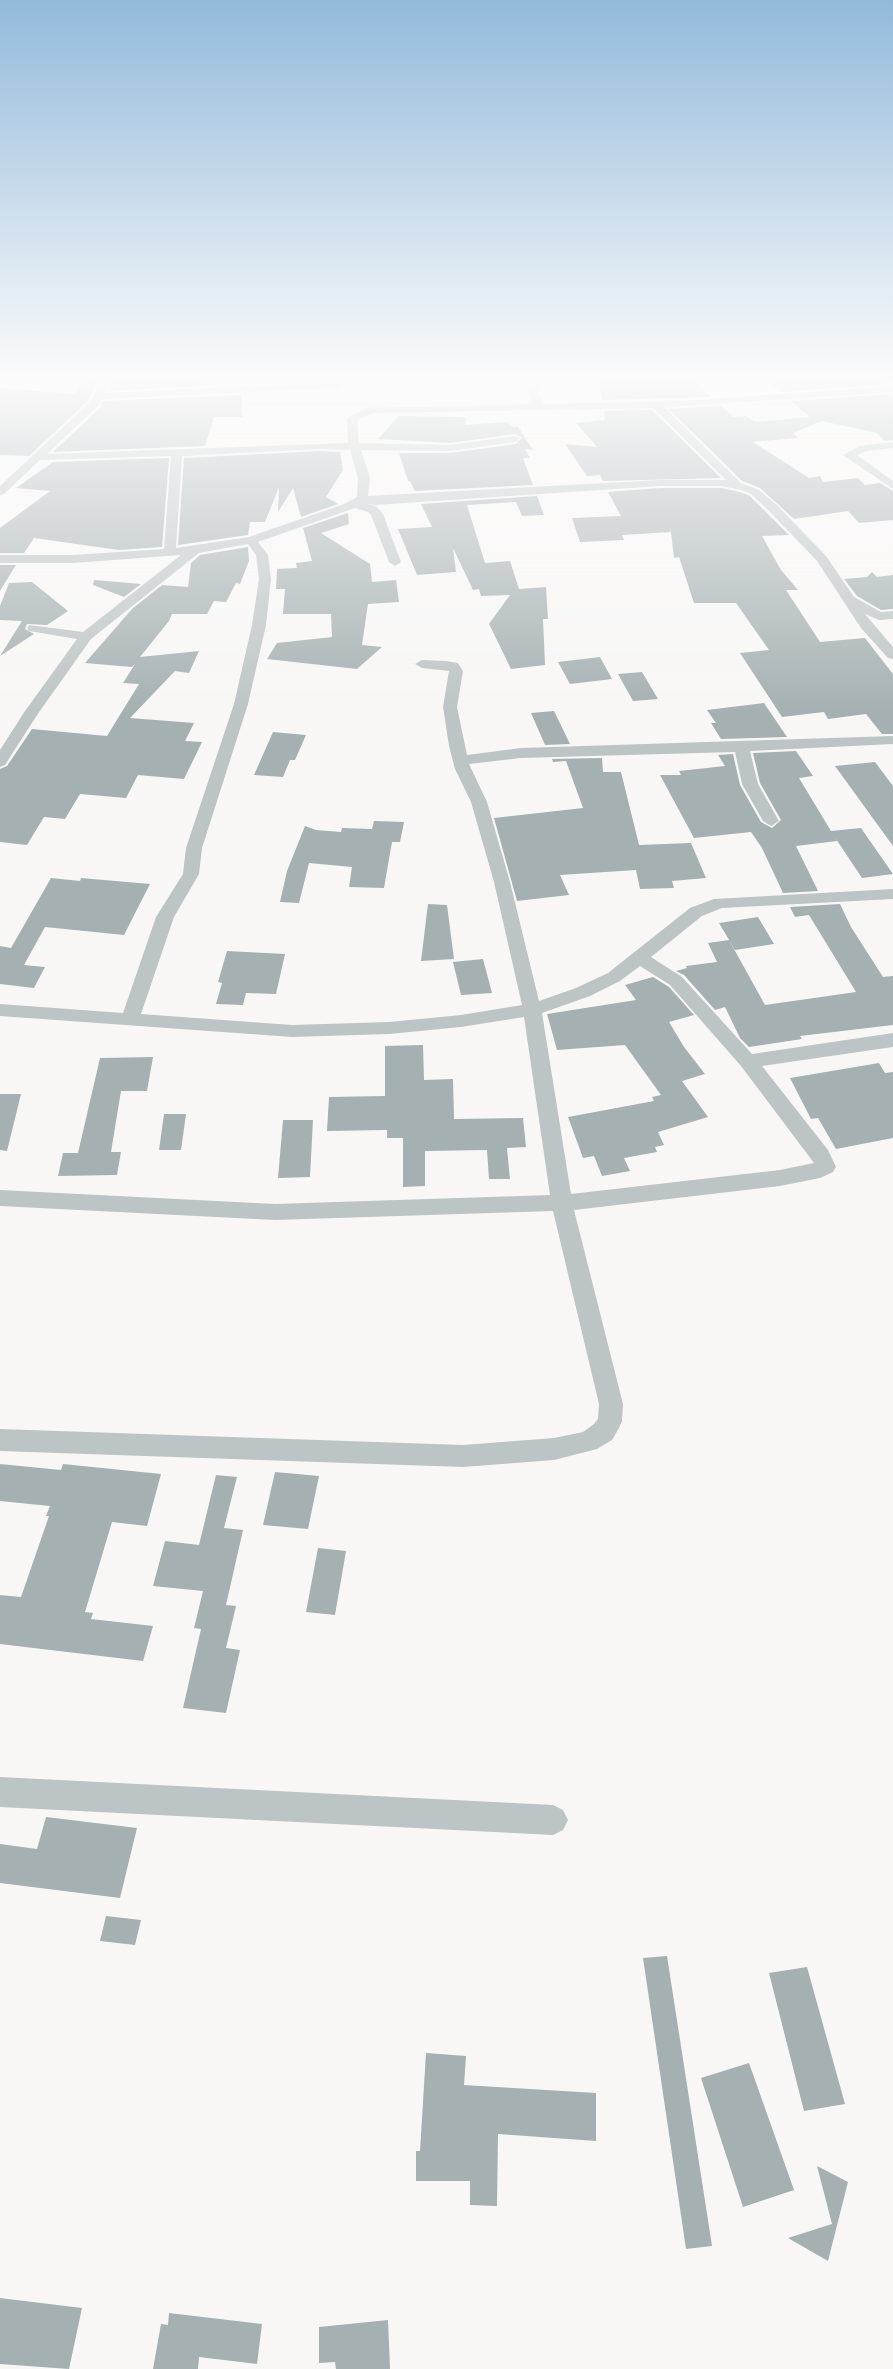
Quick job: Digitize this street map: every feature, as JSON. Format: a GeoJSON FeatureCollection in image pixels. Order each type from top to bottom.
{"type":"FeatureCollection","features":[{"type":"Feature","properties":{"kind":"street"},"geometry":{"type":"LineString","coordinates":[[170,552],[174,492]]}},
{"type":"Feature","properties":{"kind":"street"},"geometry":{"type":"LineString","coordinates":[[358,502],[361,492]]}},
{"type":"Feature","properties":{"kind":"street"},"geometry":{"type":"LineString","coordinates":[[0,559],[73,559],[195,550],[251,540],[358,502],[525,492]]}},
{"type":"Feature","properties":{"kind":"street"},"geometry":{"type":"LineString","coordinates":[[754,492],[822,559],[866,626],[893,655]]}},
{"type":"Feature","properties":{"kind":"street"},"geometry":{"type":"LineString","coordinates":[[358,502],[377,514],[395,562]]}},
{"type":"Feature","properties":{"kind":"street"},"geometry":{"type":"LineString","coordinates":[[130,1020],[165,917],[191,874],[197,838],[241,704],[259,625],[265,579],[262,555],[251,540]]}},
{"type":"Feature","properties":{"kind":"street"},"geometry":{"type":"LineString","coordinates":[[0,762],[30,714],[86,636],[195,550]]}},
{"type":"Feature","properties":{"kind":"street"},"geometry":{"type":"LineString","coordinates":[[849,600],[886,616]]}},
{"type":"Feature","properties":{"kind":"street"},"geometry":{"type":"LineString","coordinates":[[866,626],[886,616]]}},
{"type":"Feature","properties":{"kind":"street"},"geometry":{"type":"LineString","coordinates":[[33,628],[86,636]]}},
{"type":"Feature","properties":{"kind":"street"},"geometry":{"type":"LineString","coordinates":[[0,1440],[463,1456],[554,1449],[588,1441],[603,1432],[610,1421],[611,1404],[562,1203],[552,1151],[541,1058],[532,1010],[502,882],[479,802],[461,760],[450,707],[456,671],[453,666],[422,664]]}},
{"type":"Feature","properties":{"kind":"street"},"geometry":{"type":"LineString","coordinates":[[461,760],[563,751],[742,747],[788,743],[893,740]]}},
{"type":"Feature","properties":{"kind":"street"},"geometry":{"type":"LineString","coordinates":[[742,747],[750,784],[771,821]]}},
{"type":"Feature","properties":{"kind":"street"},"geometry":{"type":"LineString","coordinates":[[0,1010],[292,1031],[390,1028],[532,1010],[583,992],[614,977],[696,912],[720,903],[893,894]]}},
{"type":"Feature","properties":{"kind":"street"},"geometry":{"type":"LineString","coordinates":[[0,1198],[275,1212],[562,1203],[780,1178],[826,1167],[822,1155],[748,1061],[676,981],[654,965],[637,958]]}},
{"type":"Feature","properties":{"kind":"street"},"geometry":{"type":"LineString","coordinates":[[748,1061],[893,1040]]}},
{"type":"Feature","properties":{"kind":"street"},"geometry":{"type":"LineString","coordinates":[[0,1792],[553,1820]]}},
{"type":"Feature","properties":{"kind":"building"},"geometry":{"type":"Polygon","coordinates":[[[49,492],[166,492],[162,547],[119,550],[34,538],[24,553],[0,553],[0,528],[49,492]]]}},
{"type":"Feature","properties":{"kind":"building"},"geometry":{"type":"Polygon","coordinates":[[[182,492],[277,492],[265,522],[250,522],[248,535],[178,545],[182,492]]]}},
{"type":"Feature","properties":{"kind":"building"},"geometry":{"type":"Polygon","coordinates":[[[279,492],[291,492],[278,512],[279,492]]]}},
{"type":"Feature","properties":{"kind":"building"},"geometry":{"type":"Polygon","coordinates":[[[294,492],[329,492],[326,497],[338,504],[301,517],[294,492]]]}},
{"type":"Feature","properties":{"kind":"building"},"geometry":{"type":"Polygon","coordinates":[[[608,492],[738,492],[750,496],[789,535],[762,536],[781,570],[798,590],[786,590],[820,642],[865,638],[893,674],[893,734],[882,734],[866,714],[828,719],[824,712],[782,717],[740,653],[769,650],[736,603],[694,603],[679,557],[674,558],[671,532],[622,535],[624,540],[580,542],[572,518],[621,516],[608,492]]]}},
{"type":"Feature","properties":{"kind":"building"},"geometry":{"type":"Polygon","coordinates":[[[764,492],[893,492],[893,520],[859,523],[848,511],[794,519],[764,492]]]}},
{"type":"Feature","properties":{"kind":"building"},"geometry":{"type":"Polygon","coordinates":[[[537,496],[544,515],[522,516],[516,502],[467,505],[485,563],[510,561],[519,589],[546,587],[548,619],[543,619],[545,665],[511,669],[489,624],[510,595],[481,596],[479,589],[473,590],[453,548],[456,572],[417,575],[398,529],[432,527],[421,504],[537,496]]]}},
{"type":"Feature","properties":{"kind":"building"},"geometry":{"type":"Polygon","coordinates":[[[348,513],[349,524],[321,533],[370,564],[372,582],[396,580],[399,602],[368,604],[362,645],[382,647],[357,669],[267,659],[277,643],[332,637],[331,614],[283,614],[285,589],[276,589],[277,569],[297,568],[296,563],[312,561],[303,528],[348,513]]]}},
{"type":"Feature","properties":{"kind":"building"},"geometry":{"type":"Polygon","coordinates":[[[248,547],[249,561],[240,584],[236,583],[226,602],[214,601],[207,614],[172,614],[140,657],[199,651],[189,673],[175,671],[130,718],[194,723],[185,741],[202,742],[184,779],[138,775],[126,798],[80,794],[65,819],[44,817],[27,845],[0,842],[0,769],[7,766],[32,729],[107,736],[139,684],[123,683],[135,664],[132,667],[85,663],[132,609],[162,585],[188,587],[191,563],[200,555],[248,547]]]}},
{"type":"Feature","properties":{"kind":"building"},"geometry":{"type":"Polygon","coordinates":[[[0,565],[16,565],[0,591],[0,565]]]}},
{"type":"Feature","properties":{"kind":"building"},"geometry":{"type":"Polygon","coordinates":[[[872,572],[877,577],[893,575],[893,609],[881,610],[857,596],[844,579],[867,577],[872,572]]]}},
{"type":"Feature","properties":{"kind":"building"},"geometry":{"type":"Polygon","coordinates":[[[94,580],[141,584],[124,597],[93,585],[94,580]]]}},
{"type":"Feature","properties":{"kind":"building"},"geometry":{"type":"Polygon","coordinates":[[[32,582],[68,611],[47,625],[27,624],[25,629],[34,634],[0,656],[22,621],[0,620],[0,606],[9,583],[32,582]]]}},
{"type":"Feature","properties":{"kind":"building"},"geometry":{"type":"Polygon","coordinates":[[[600,657],[612,679],[570,684],[558,662],[600,657]]]}},
{"type":"Feature","properties":{"kind":"building"},"geometry":{"type":"Polygon","coordinates":[[[642,672],[658,699],[633,701],[618,674],[642,672]]]}},
{"type":"Feature","properties":{"kind":"building"},"geometry":{"type":"Polygon","coordinates":[[[764,703],[787,737],[721,739],[711,723],[716,723],[707,710],[764,703]]]}},
{"type":"Feature","properties":{"kind":"building"},"geometry":{"type":"Polygon","coordinates":[[[554,711],[570,744],[545,745],[531,713],[554,711]]]}},
{"type":"Feature","properties":{"kind":"building"},"geometry":{"type":"Polygon","coordinates":[[[273,732],[306,735],[295,760],[290,760],[283,777],[254,775],[273,732]]]}},
{"type":"Feature","properties":{"kind":"building"},"geometry":{"type":"Polygon","coordinates":[[[796,751],[813,776],[799,778],[831,831],[861,828],[893,874],[862,878],[834,836],[837,841],[796,846],[818,891],[783,893],[762,848],[751,832],[694,838],[660,775],[681,775],[679,771],[725,766],[718,755],[733,754],[740,785],[761,822],[772,828],[781,820],[760,783],[753,753],[796,751]]]}},
{"type":"Feature","properties":{"kind":"building"},"geometry":{"type":"Polygon","coordinates":[[[602,758],[603,772],[621,772],[639,845],[691,843],[706,878],[672,881],[674,888],[640,889],[636,870],[560,875],[569,895],[517,901],[494,818],[583,808],[566,761],[553,762],[552,759],[602,758]]]}},
{"type":"Feature","properties":{"kind":"building"},"geometry":{"type":"Polygon","coordinates":[[[875,762],[893,786],[893,846],[835,766],[875,762]]]}},
{"type":"Feature","properties":{"kind":"building"},"geometry":{"type":"Polygon","coordinates":[[[374,821],[404,822],[400,842],[392,842],[384,888],[349,887],[352,867],[309,863],[299,903],[280,902],[287,871],[305,826],[316,830],[341,832],[342,828],[372,829],[374,821]]]}},
{"type":"Feature","properties":{"kind":"building"},"geometry":{"type":"Polygon","coordinates":[[[51,878],[80,881],[81,878],[150,884],[124,935],[45,927],[24,965],[45,967],[34,988],[0,984],[0,946],[11,948],[51,878]]]}},
{"type":"Feature","properties":{"kind":"building"},"geometry":{"type":"Polygon","coordinates":[[[428,904],[447,905],[454,959],[421,961],[428,904]]]}},
{"type":"Feature","properties":{"kind":"building"},"geometry":{"type":"Polygon","coordinates":[[[840,904],[851,927],[883,977],[893,976],[893,1025],[800,1036],[802,1039],[749,1047],[740,1038],[725,1007],[715,1010],[684,975],[676,971],[687,968],[686,966],[717,962],[708,943],[729,940],[765,1005],[856,992],[809,915],[795,917],[790,907],[840,904]]]}},
{"type":"Feature","properties":{"kind":"building"},"geometry":{"type":"Polygon","coordinates":[[[758,917],[774,944],[735,950],[719,923],[758,917]]]}},
{"type":"Feature","properties":{"kind":"building"},"geometry":{"type":"Polygon","coordinates":[[[227,951],[285,954],[276,994],[246,993],[243,1005],[216,1004],[222,983],[218,982],[227,951]]]}},
{"type":"Feature","properties":{"kind":"building"},"geometry":{"type":"Polygon","coordinates":[[[483,959],[492,993],[461,995],[453,962],[483,959]]]}},
{"type":"Feature","properties":{"kind":"building"},"geometry":{"type":"Polygon","coordinates":[[[653,977],[669,987],[694,1015],[669,1022],[684,1047],[705,1074],[682,1081],[708,1117],[658,1132],[664,1145],[655,1147],[657,1152],[624,1158],[630,1171],[602,1176],[594,1156],[583,1158],[568,1117],[654,1101],[652,1097],[661,1095],[625,1045],[557,1050],[547,1014],[636,1000],[625,985],[653,977]]]}},
{"type":"Feature","properties":{"kind":"building"},"geometry":{"type":"Polygon","coordinates":[[[423,1045],[424,1080],[453,1079],[454,1119],[523,1118],[526,1147],[507,1148],[510,1179],[489,1179],[487,1150],[425,1151],[425,1186],[403,1187],[403,1138],[387,1138],[387,1130],[327,1131],[329,1097],[385,1096],[385,1046],[423,1045]]]}},
{"type":"Feature","properties":{"kind":"building"},"geometry":{"type":"Polygon","coordinates":[[[153,1057],[147,1091],[121,1091],[111,1152],[121,1152],[117,1175],[58,1176],[63,1153],[78,1153],[100,1058],[153,1057]]]}},
{"type":"Feature","properties":{"kind":"building"},"geometry":{"type":"Polygon","coordinates":[[[879,1063],[885,1073],[893,1072],[893,1138],[836,1149],[818,1118],[811,1119],[790,1078],[879,1063]]]}},
{"type":"Feature","properties":{"kind":"building"},"geometry":{"type":"Polygon","coordinates":[[[0,1094],[21,1094],[7,1151],[0,1150],[0,1094]]]}},
{"type":"Feature","properties":{"kind":"building"},"geometry":{"type":"Polygon","coordinates":[[[164,1114],[186,1114],[181,1150],[159,1150],[164,1114]]]}},
{"type":"Feature","properties":{"kind":"building"},"geometry":{"type":"Polygon","coordinates":[[[283,1120],[313,1120],[310,1177],[278,1178],[283,1120]]]}},
{"type":"Feature","properties":{"kind":"building"},"geometry":{"type":"Polygon","coordinates":[[[0,1464],[61,1470],[63,1464],[161,1474],[147,1526],[112,1522],[85,1612],[93,1613],[91,1619],[153,1626],[143,1661],[0,1644],[0,1595],[21,1597],[49,1516],[46,1516],[50,1506],[0,1501],[0,1464]]]}},
{"type":"Feature","properties":{"kind":"building"},"geometry":{"type":"Polygon","coordinates":[[[275,1472],[319,1476],[308,1529],[263,1525],[275,1472]]]}},
{"type":"Feature","properties":{"kind":"building"},"geometry":{"type":"Polygon","coordinates":[[[216,1475],[237,1477],[224,1528],[243,1530],[226,1605],[236,1606],[226,1648],[240,1650],[226,1713],[183,1708],[201,1629],[194,1628],[203,1591],[153,1586],[165,1541],[199,1545],[216,1475]]]}},
{"type":"Feature","properties":{"kind":"building"},"geometry":{"type":"Polygon","coordinates":[[[318,1548],[346,1551],[335,1615],[306,1612],[318,1548]]]}},
{"type":"Feature","properties":{"kind":"building"},"geometry":{"type":"Polygon","coordinates":[[[46,1817],[137,1828],[120,1898],[0,1883],[0,1844],[37,1849],[46,1817]]]}},
{"type":"Feature","properties":{"kind":"building"},"geometry":{"type":"Polygon","coordinates":[[[106,1916],[141,1920],[135,1945],[100,1941],[106,1916]]]}},
{"type":"Feature","properties":{"kind":"building"},"geometry":{"type":"Polygon","coordinates":[[[667,1956],[712,2246],[686,2249],[643,1958],[667,1956]]]}},
{"type":"Feature","properties":{"kind":"building"},"geometry":{"type":"Polygon","coordinates":[[[807,1967],[845,2104],[804,2111],[769,1973],[807,1967]]]}},
{"type":"Feature","properties":{"kind":"building"},"geometry":{"type":"Polygon","coordinates":[[[426,2053],[466,2056],[464,2085],[596,2093],[596,2141],[498,2134],[497,2206],[470,2205],[470,2181],[416,2181],[416,2151],[420,2151],[426,2053]]]}},
{"type":"Feature","properties":{"kind":"building"},"geometry":{"type":"Polygon","coordinates":[[[749,2063],[794,2190],[743,2207],[701,2078],[749,2063]]]}},
{"type":"Feature","properties":{"kind":"building"},"geometry":{"type":"Polygon","coordinates":[[[817,2166],[848,2182],[828,2261],[788,2238],[832,2224],[817,2166]]]}},
{"type":"Feature","properties":{"kind":"building"},"geometry":{"type":"Polygon","coordinates":[[[0,2298],[82,2308],[69,2369],[0,2364],[0,2298]]]}},
{"type":"Feature","properties":{"kind":"building"},"geometry":{"type":"Polygon","coordinates":[[[169,2313],[262,2324],[257,2364],[199,2357],[198,2369],[153,2369],[161,2324],[168,2325],[169,2313]]]}},
{"type":"Feature","properties":{"kind":"building"},"geometry":{"type":"Polygon","coordinates":[[[388,2320],[390,2369],[336,2369],[335,2362],[319,2363],[319,2327],[388,2320]]]}}]}
